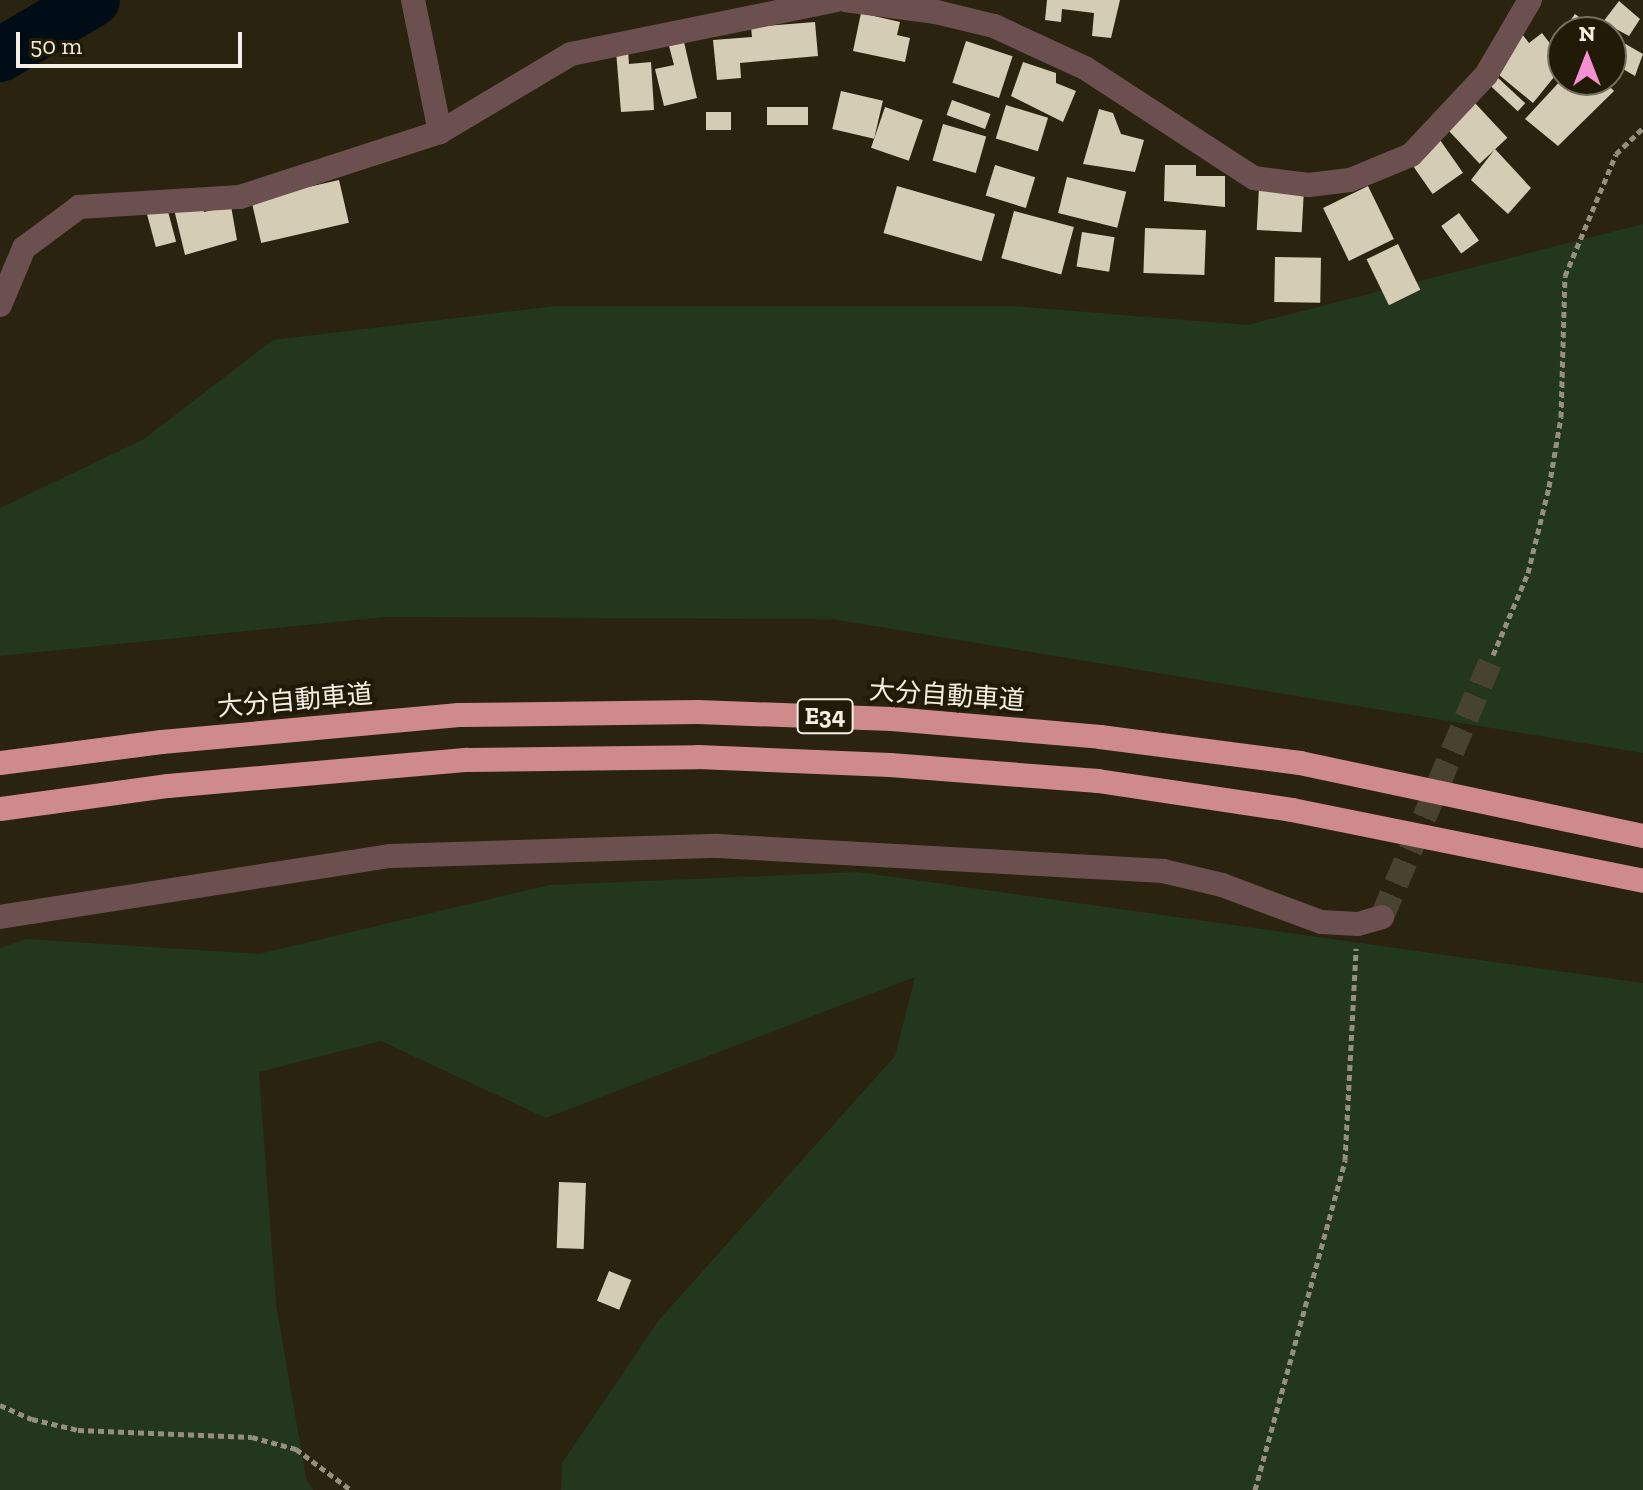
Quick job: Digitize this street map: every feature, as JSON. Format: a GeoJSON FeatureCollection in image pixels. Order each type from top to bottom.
{"type":"FeatureCollection","features":[{"type":"Feature","properties":{"kind":"highway","name":"大分自動車道"},"geometry":{"type":"LineString","coordinates":[[0,763],[162,742],[459,715],[698,712],[892,719],[1100,737],[1300,763],[1643,836]]}},
{"type":"Feature","properties":{"kind":"highway","name":"E34"},"geometry":{"type":"LineString","coordinates":[[0,809],[168,786],[468,760],[698,757],[860,764],[1098,781],[1247,803],[1460,840],[1643,881]]}},
{"type":"Feature","properties":{"kind":"street"},"geometry":{"type":"LineString","coordinates":[[413,0],[440,132]]}},
{"type":"Feature","properties":{"kind":"street"},"geometry":{"type":"LineString","coordinates":[[0,305],[24,248],[79,207],[240,197],[440,132],[571,54],[836,0]]}},
{"type":"Feature","properties":{"kind":"street"},"geometry":{"type":"LineString","coordinates":[[845,0],[936,12],[994,26],[1085,68],[1254,178],[1309,185],[1350,180],[1411,155],[1486,75],[1530,0]]}},
{"type":"Feature","properties":{"kind":"street"},"geometry":{"type":"LineString","coordinates":[[0,917],[391,856],[718,846],[1163,871],[1222,885],[1321,922],[1358,924],[1382,917]]}},
{"type":"Feature","properties":{"kind":"path"},"geometry":{"type":"LineString","coordinates":[[1493,655],[1528,573],[1549,487],[1561,417],[1565,276],[1616,154],[1643,128]]}},
{"type":"Feature","properties":{"kind":"path"},"geometry":{"type":"LineString","coordinates":[[1255,1490],[1345,1160],[1358,924]]}},
{"type":"Feature","properties":{"kind":"path"},"geometry":{"type":"LineString","coordinates":[[0,1405],[32,1419],[78,1430],[252,1437],[296,1449],[351,1490]]}},
{"type":"Feature","properties":{"kind":"green space"},"geometry":{"type":"Polygon","coordinates":[[[1643,224],[1643,753],[831,619],[384,617],[0,656],[0,508],[144,439],[273,340],[555,306],[1012,306],[1247,325],[1643,224]]]}},
{"type":"Feature","properties":{"kind":"green space"},"geometry":{"type":"Polygon","coordinates":[[[858,872],[1643,983],[1643,1490],[561,1490],[562,1463],[659,1320],[895,1056],[915,977],[546,1118],[381,1041],[259,1072],[276,1304],[306,1478],[313,1490],[0,1490],[0,948],[27,939],[259,954],[549,885],[858,872]]]}},
{"type":"Feature","properties":{"kind":"building"},"geometry":{"type":"Polygon","coordinates":[[[1047,0],[1120,0],[1111,38],[1092,36],[1094,13],[1062,9],[1061,22],[1045,20],[1047,0]]]}},
{"type":"Feature","properties":{"kind":"building"},"geometry":{"type":"Polygon","coordinates":[[[1619,1],[1640,19],[1629,36],[1627,16],[1608,16],[1619,1]]]}},
{"type":"Feature","properties":{"kind":"building"},"geometry":{"type":"Polygon","coordinates":[[[861,13],[900,22],[897,35],[910,38],[905,62],[853,51],[861,13]]]}},
{"type":"Feature","properties":{"kind":"building"},"geometry":{"type":"Polygon","coordinates":[[[815,22],[818,56],[740,63],[741,78],[717,80],[713,40],[752,37],[751,27],[815,22]]]}},
{"type":"Feature","properties":{"kind":"building"},"geometry":{"type":"Polygon","coordinates":[[[1542,33],[1547,40],[1547,86],[1533,103],[1493,70],[1522,34],[1529,43],[1542,33]]]}},
{"type":"Feature","properties":{"kind":"building"},"geometry":{"type":"Polygon","coordinates":[[[966,41],[1013,56],[999,98],[952,83],[966,41]]]}},
{"type":"Feature","properties":{"kind":"building"},"geometry":{"type":"Polygon","coordinates":[[[684,42],[697,98],[664,106],[655,69],[674,65],[669,46],[684,42]]]}},
{"type":"Feature","properties":{"kind":"building"},"geometry":{"type":"Polygon","coordinates":[[[1627,45],[1643,54],[1635,76],[1627,71],[1627,45]]]}},
{"type":"Feature","properties":{"kind":"building"},"geometry":{"type":"Polygon","coordinates":[[[628,50],[629,64],[651,62],[654,110],[621,112],[616,51],[628,50]]]}},
{"type":"Feature","properties":{"kind":"building"},"geometry":{"type":"Polygon","coordinates":[[[1023,62],[1056,73],[1056,83],[1076,91],[1063,122],[1011,96],[1023,62]]]}},
{"type":"Feature","properties":{"kind":"building"},"geometry":{"type":"Polygon","coordinates":[[[1496,76],[1525,103],[1518,111],[1488,84],[1496,76]]]}},
{"type":"Feature","properties":{"kind":"building"},"geometry":{"type":"Polygon","coordinates":[[[841,91],[883,101],[874,139],[832,129],[841,91]]]}},
{"type":"Feature","properties":{"kind":"building"},"geometry":{"type":"Polygon","coordinates":[[[1547,95],[1609,96],[1558,146],[1525,119],[1547,95]]]}},
{"type":"Feature","properties":{"kind":"building"},"geometry":{"type":"Polygon","coordinates":[[[952,100],[991,114],[985,129],[947,115],[952,100]]]}},
{"type":"Feature","properties":{"kind":"building"},"geometry":{"type":"Polygon","coordinates":[[[1474,102],[1507,138],[1480,164],[1446,128],[1474,102]]]}},
{"type":"Feature","properties":{"kind":"building"},"geometry":{"type":"Polygon","coordinates":[[[1006,105],[1048,118],[1038,151],[996,138],[1006,105]]]}},
{"type":"Feature","properties":{"kind":"building"},"geometry":{"type":"Polygon","coordinates":[[[767,107],[808,107],[808,125],[767,125],[767,107]]]}},
{"type":"Feature","properties":{"kind":"building"},"geometry":{"type":"Polygon","coordinates":[[[885,107],[923,120],[909,161],[871,148],[885,107]]]}},
{"type":"Feature","properties":{"kind":"building"},"geometry":{"type":"Polygon","coordinates":[[[1099,109],[1113,113],[1121,134],[1144,140],[1135,172],[1083,164],[1099,109]]]}},
{"type":"Feature","properties":{"kind":"building"},"geometry":{"type":"Polygon","coordinates":[[[706,112],[731,112],[731,130],[706,130],[706,112]]]}},
{"type":"Feature","properties":{"kind":"building"},"geometry":{"type":"Polygon","coordinates":[[[943,124],[986,136],[976,173],[933,161],[943,124]]]}},
{"type":"Feature","properties":{"kind":"building"},"geometry":{"type":"Polygon","coordinates":[[[1440,140],[1463,173],[1433,194],[1410,161],[1440,140]]]}},
{"type":"Feature","properties":{"kind":"building"},"geometry":{"type":"Polygon","coordinates":[[[1495,149],[1531,188],[1508,214],[1471,180],[1495,149]]]}},
{"type":"Feature","properties":{"kind":"building"},"geometry":{"type":"Polygon","coordinates":[[[995,165],[1035,177],[1026,208],[986,196],[995,165]]]}},
{"type":"Feature","properties":{"kind":"building"},"geometry":{"type":"Polygon","coordinates":[[[1165,165],[1196,165],[1196,176],[1225,176],[1225,207],[1164,201],[1165,165]]]}},
{"type":"Feature","properties":{"kind":"building"},"geometry":{"type":"Polygon","coordinates":[[[1067,177],[1126,192],[1117,228],[1058,213],[1067,177]]]}},
{"type":"Feature","properties":{"kind":"building"},"geometry":{"type":"Polygon","coordinates":[[[339,180],[349,223],[261,243],[251,200],[339,180]]]}},
{"type":"Feature","properties":{"kind":"building"},"geometry":{"type":"Polygon","coordinates":[[[897,186],[995,214],[982,261],[883,233],[897,186]]]}},
{"type":"Feature","properties":{"kind":"building"},"geometry":{"type":"Polygon","coordinates":[[[1368,186],[1394,239],[1349,261],[1323,208],[1368,186]]]}},
{"type":"Feature","properties":{"kind":"building"},"geometry":{"type":"Polygon","coordinates":[[[1259,187],[1304,189],[1302,232],[1257,230],[1259,187]]]}},
{"type":"Feature","properties":{"kind":"building"},"geometry":{"type":"Polygon","coordinates":[[[201,199],[204,212],[231,206],[237,240],[185,255],[173,205],[201,199]]]}},
{"type":"Feature","properties":{"kind":"building"},"geometry":{"type":"Polygon","coordinates":[[[166,204],[176,242],[156,247],[146,209],[166,204]]]}},
{"type":"Feature","properties":{"kind":"building"},"geometry":{"type":"Polygon","coordinates":[[[1014,211],[1074,227],[1061,274],[1001,258],[1014,211]]]}},
{"type":"Feature","properties":{"kind":"building"},"geometry":{"type":"Polygon","coordinates":[[[1459,213],[1479,241],[1461,253],[1441,226],[1459,213]]]}},
{"type":"Feature","properties":{"kind":"building"},"geometry":{"type":"Polygon","coordinates":[[[1145,228],[1206,230],[1204,275],[1143,273],[1145,228]]]}},
{"type":"Feature","properties":{"kind":"building"},"geometry":{"type":"Polygon","coordinates":[[[1082,232],[1115,237],[1109,272],[1077,267],[1082,232]]]}},
{"type":"Feature","properties":{"kind":"building"},"geometry":{"type":"Polygon","coordinates":[[[1398,244],[1420,290],[1389,305],[1367,259],[1398,244]]]}},
{"type":"Feature","properties":{"kind":"building"},"geometry":{"type":"Polygon","coordinates":[[[1275,257],[1321,258],[1320,303],[1274,302],[1275,257]]]}},
{"type":"Feature","properties":{"kind":"building"},"geometry":{"type":"Polygon","coordinates":[[[559,1182],[586,1183],[584,1249],[557,1248],[559,1182]]]}},
{"type":"Feature","properties":{"kind":"building"},"geometry":{"type":"Polygon","coordinates":[[[609,1271],[631,1280],[619,1310],[597,1301],[609,1271]]]}},
{"type":"Feature","properties":{"kind":"waterway"},"geometry":{"type":"LineString","coordinates":[[0,55],[93,0]]}},
{"type":"Feature","properties":{"kind":"tunnel"},"geometry":{"type":"LineString","coordinates":[[1382,917],[1493,655]]}}]}
